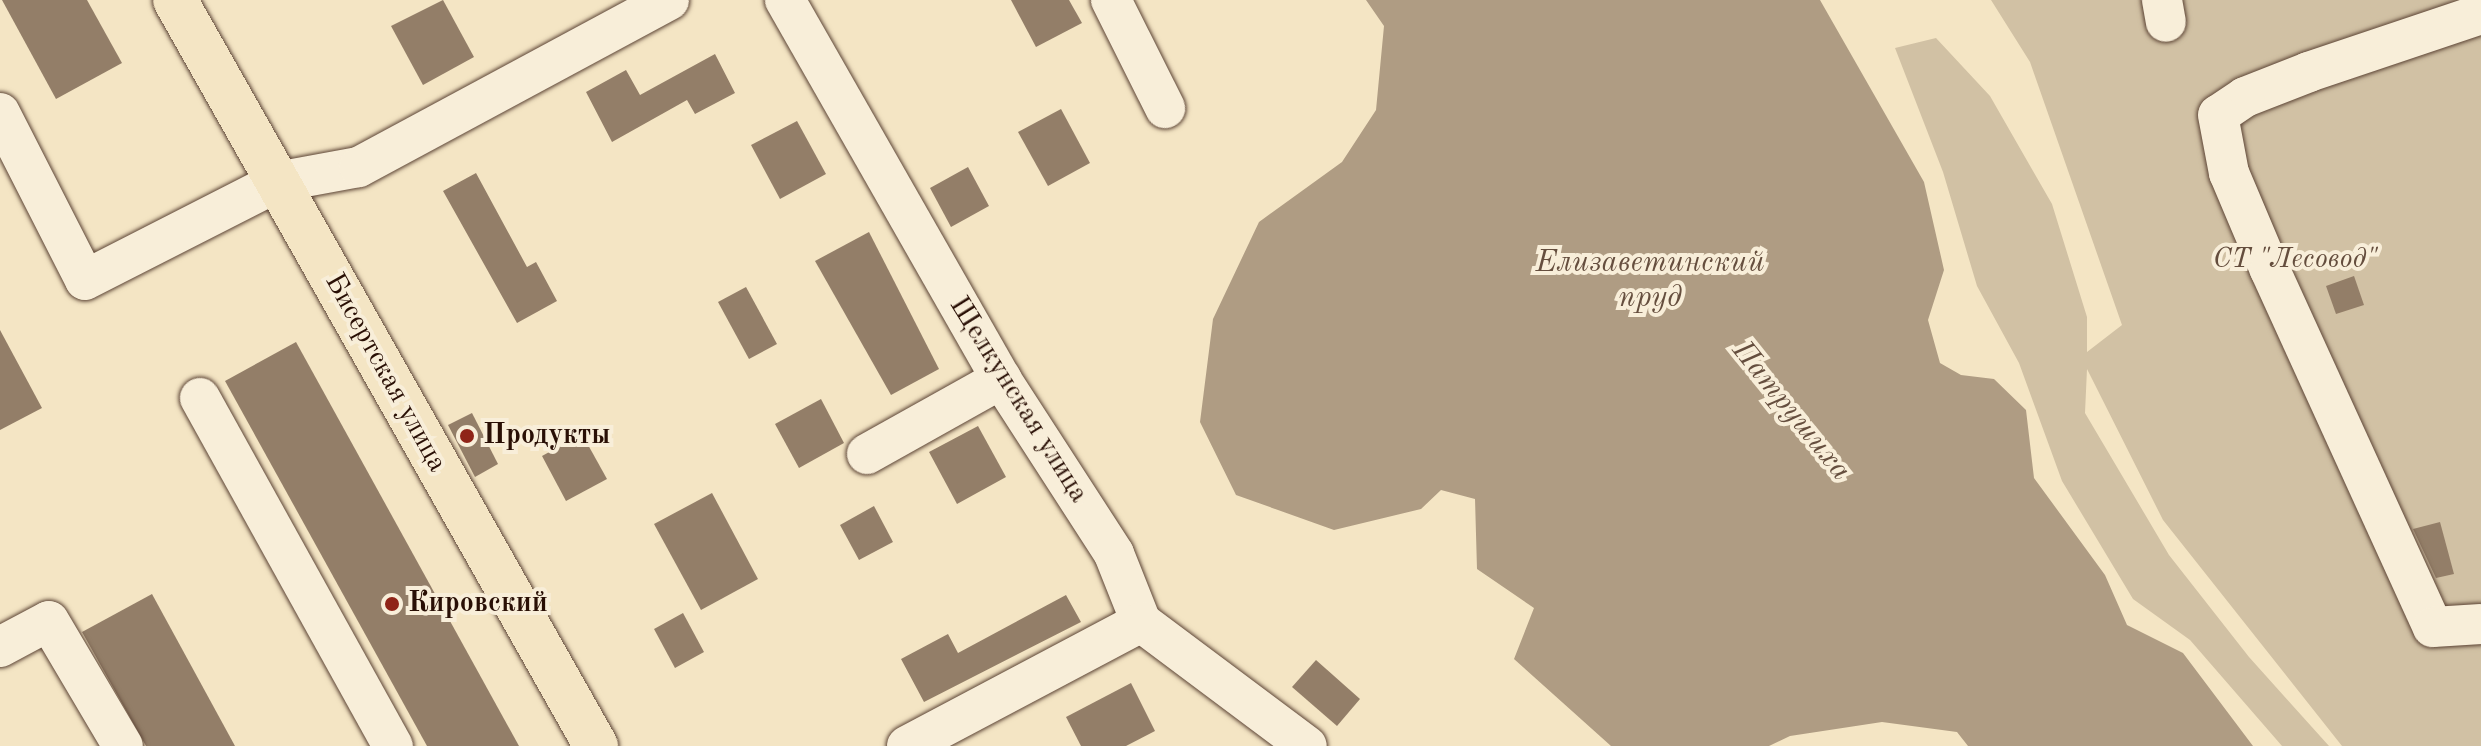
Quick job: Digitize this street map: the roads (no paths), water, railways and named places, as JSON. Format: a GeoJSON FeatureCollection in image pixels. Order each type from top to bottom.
{"type":"FeatureCollection","features":[{"type":"Feature","properties":{"kind":"main road","name":"Бисертская улица"},"geometry":{"type":"LineString","coordinates":[[175,0],[596,746]]}},
{"type":"Feature","properties":{"kind":"street"},"geometry":{"type":"LineString","coordinates":[[0,113],[85,280],[277,182],[359,167],[669,0]]}},
{"type":"Feature","properties":{"kind":"street","name":"Щелкунская улица"},"geometry":{"type":"LineString","coordinates":[[785,0],[1001,379],[1114,554],[1141,622]]}},
{"type":"Feature","properties":{"kind":"street"},"geometry":{"type":"LineString","coordinates":[[1111,0],[1165,108]]}},
{"type":"Feature","properties":{"kind":"street"},"geometry":{"type":"LineString","coordinates":[[2481,14],[2296,77],[2245,97],[2218,115],[2229,173],[2433,627],[2481,624]]}},
{"type":"Feature","properties":{"kind":"street"},"geometry":{"type":"LineString","coordinates":[[867,454],[1001,379]]}},
{"type":"Feature","properties":{"kind":"street"},"geometry":{"type":"LineString","coordinates":[[200,398],[393,746]]}},
{"type":"Feature","properties":{"kind":"street"},"geometry":{"type":"LineString","coordinates":[[0,647],[49,621],[123,746]]}},
{"type":"Feature","properties":{"kind":"street"},"geometry":{"type":"LineString","coordinates":[[907,746],[1141,622],[1307,746]]}},
{"type":"Feature","properties":{"kind":"water","name":"Елизаветинский пруд"},"geometry":{"type":"Polygon","coordinates":[[[1366,0],[1820,0],[1924,182],[1944,270],[1928,320],[1940,363],[1961,375],[1994,379],[2026,410],[2034,478],[2105,575],[2127,625],[2183,653],[2253,746],[1968,746],[1957,732],[1882,722],[1790,736],[1769,746],[1611,746],[1514,659],[1534,608],[1477,569],[1475,499],[1441,490],[1421,509],[1334,530],[1236,495],[1200,422],[1213,319],[1259,222],[1342,162],[1376,110],[1384,26],[1366,0]]]}},
{"type":"Feature","properties":{"kind":"place","name":"Продукты"},"geometry":{"type":"Point","coordinates":[467,436]}},
{"type":"Feature","properties":{"kind":"place","name":"Кировский"},"geometry":{"type":"Point","coordinates":[392,604]}},
{"type":"Feature","properties":{"kind":"park label","name":"СТ \"Лесовод\""},"geometry":{"type":"Point","coordinates":[2295,260]}},
{"type":"Feature","properties":{"kind":"water label","name":"Патрушиха"},"geometry":{"type":"Point","coordinates":[1791,411]}}]}
